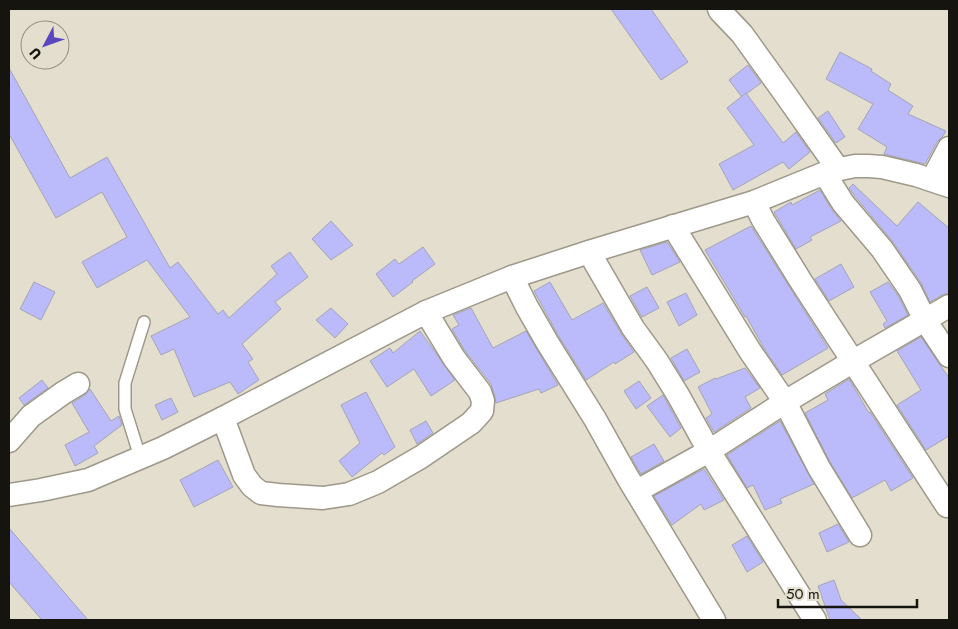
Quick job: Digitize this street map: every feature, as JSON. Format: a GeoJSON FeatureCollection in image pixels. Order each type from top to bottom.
{"type":"FeatureCollection","features":[{"type":"Feature","properties":{"kind":"street"},"geometry":{"type":"LineString","coordinates":[[719,9],[742,34],[784,90],[831,171],[843,203],[910,290],[925,320],[949,356]]}},
{"type":"Feature","properties":{"kind":"street"},"geometry":{"type":"LineString","coordinates":[[9,496],[88,480],[163,448],[426,312],[512,277],[754,202],[831,171],[868,166],[916,175],[941,183],[949,148]]}},
{"type":"Feature","properties":{"kind":"street"},"geometry":{"type":"LineString","coordinates":[[754,202],[763,220],[852,362],[947,506]]}},
{"type":"Feature","properties":{"kind":"street"},"geometry":{"type":"LineString","coordinates":[[673,226],[750,352],[786,402],[819,468],[860,535]]}},
{"type":"Feature","properties":{"kind":"street"},"geometry":{"type":"LineString","coordinates":[[589,252],[633,328],[678,394],[709,451],[815,620]]}},
{"type":"Feature","properties":{"kind":"street"},"geometry":{"type":"LineString","coordinates":[[512,277],[547,342],[714,620]]}},
{"type":"Feature","properties":{"kind":"street"},"geometry":{"type":"LineString","coordinates":[[636,491],[709,451],[852,362],[949,306]]}},
{"type":"Feature","properties":{"kind":"street"},"geometry":{"type":"LineString","coordinates":[[223,418],[244,475],[252,486],[261,493],[278,496],[323,498],[349,494],[378,482],[421,457],[471,423],[482,411],[483,401],[480,392],[454,358],[426,312]]}},
{"type":"Feature","properties":{"kind":"street"},"geometry":{"type":"LineString","coordinates":[[9,441],[31,416],[78,384]]}},
{"type":"Feature","properties":{"kind":"lane"},"geometry":{"type":"LineString","coordinates":[[140,458],[125,409],[125,383],[144,322]]}},
{"type":"Feature","properties":{"kind":"building"},"geometry":{"type":"Polygon","coordinates":[[[611,9],[651,9],[688,62],[661,80],[611,9]]]}},
{"type":"Feature","properties":{"kind":"building"},"geometry":{"type":"Polygon","coordinates":[[[840,52],[872,69],[871,71],[891,84],[888,90],[913,106],[908,114],[946,131],[937,142],[925,164],[884,154],[887,147],[858,129],[873,104],[826,79],[840,52]]]}},
{"type":"Feature","properties":{"kind":"building"},"geometry":{"type":"Polygon","coordinates":[[[748,65],[761,83],[742,97],[729,80],[748,65]]]}},
{"type":"Feature","properties":{"kind":"building"},"geometry":{"type":"Polygon","coordinates":[[[9,68],[70,178],[107,157],[170,268],[178,262],[218,314],[223,310],[229,318],[277,274],[271,266],[290,252],[308,277],[275,302],[281,309],[242,344],[253,359],[248,362],[259,380],[238,394],[230,382],[194,397],[174,349],[161,355],[151,336],[190,317],[147,260],[97,288],[82,262],[127,237],[102,192],[56,218],[9,134],[9,68]]]}},
{"type":"Feature","properties":{"kind":"building"},"geometry":{"type":"Polygon","coordinates":[[[746,93],[783,143],[796,132],[810,152],[789,169],[783,162],[733,190],[719,164],[754,145],[727,108],[746,93]]]}},
{"type":"Feature","properties":{"kind":"building"},"geometry":{"type":"Polygon","coordinates":[[[828,111],[845,137],[836,143],[818,118],[828,111]]]}},
{"type":"Feature","properties":{"kind":"building"},"geometry":{"type":"Polygon","coordinates":[[[853,184],[897,226],[918,202],[949,228],[949,293],[930,302],[921,283],[893,242],[849,188],[853,184]]]}},
{"type":"Feature","properties":{"kind":"building"},"geometry":{"type":"Polygon","coordinates":[[[820,190],[841,221],[810,237],[812,240],[796,249],[774,212],[791,202],[792,205],[820,190]]]}},
{"type":"Feature","properties":{"kind":"building"},"geometry":{"type":"Polygon","coordinates":[[[331,221],[353,245],[331,260],[312,239],[331,221]]]}},
{"type":"Feature","properties":{"kind":"building"},"geometry":{"type":"Polygon","coordinates":[[[751,226],[828,348],[782,375],[705,250],[751,226]]]}},
{"type":"Feature","properties":{"kind":"building"},"geometry":{"type":"Polygon","coordinates":[[[667,242],[680,262],[652,275],[640,250],[667,242]]]}},
{"type":"Feature","properties":{"kind":"building"},"geometry":{"type":"Polygon","coordinates":[[[423,247],[435,264],[393,297],[376,274],[395,259],[399,264],[423,247]]]}},
{"type":"Feature","properties":{"kind":"building"},"geometry":{"type":"Polygon","coordinates":[[[841,264],[854,287],[829,301],[815,279],[841,264]]]}},
{"type":"Feature","properties":{"kind":"building"},"geometry":{"type":"Polygon","coordinates":[[[34,282],[55,292],[41,320],[20,309],[34,282]]]}},
{"type":"Feature","properties":{"kind":"building"},"geometry":{"type":"Polygon","coordinates":[[[550,282],[572,320],[603,303],[634,352],[586,380],[534,291],[550,282]]]}},
{"type":"Feature","properties":{"kind":"building"},"geometry":{"type":"Polygon","coordinates":[[[888,282],[899,297],[908,315],[885,328],[883,324],[887,321],[870,292],[888,282]]]}},
{"type":"Feature","properties":{"kind":"building"},"geometry":{"type":"Polygon","coordinates":[[[647,287],[659,308],[642,317],[630,296],[647,287]]]}},
{"type":"Feature","properties":{"kind":"building"},"geometry":{"type":"Polygon","coordinates":[[[686,293],[697,315],[679,326],[667,302],[686,293]]]}},
{"type":"Feature","properties":{"kind":"building"},"geometry":{"type":"Polygon","coordinates":[[[331,308],[348,324],[335,338],[316,320],[331,308]]]}},
{"type":"Feature","properties":{"kind":"building"},"geometry":{"type":"Polygon","coordinates":[[[471,308],[493,348],[526,331],[558,385],[541,393],[539,389],[496,403],[491,384],[465,351],[452,329],[459,325],[453,315],[471,308]]]}},
{"type":"Feature","properties":{"kind":"building"},"geometry":{"type":"Polygon","coordinates":[[[420,331],[455,380],[431,396],[414,369],[387,387],[370,361],[390,348],[393,353],[420,331]]]}},
{"type":"Feature","properties":{"kind":"building"},"geometry":{"type":"Polygon","coordinates":[[[921,337],[949,378],[949,436],[926,450],[897,405],[921,390],[897,351],[921,337]]]}},
{"type":"Feature","properties":{"kind":"building"},"geometry":{"type":"Polygon","coordinates":[[[687,349],[700,372],[684,381],[671,358],[687,349]]]}},
{"type":"Feature","properties":{"kind":"building"},"geometry":{"type":"Polygon","coordinates":[[[745,368],[760,388],[745,397],[751,408],[714,432],[706,418],[712,414],[698,387],[715,378],[745,368]]]}},
{"type":"Feature","properties":{"kind":"building"},"geometry":{"type":"Polygon","coordinates":[[[849,379],[869,413],[913,478],[891,491],[885,480],[852,498],[830,462],[805,413],[828,400],[825,394],[849,379]]]}},
{"type":"Feature","properties":{"kind":"building"},"geometry":{"type":"Polygon","coordinates":[[[42,380],[48,388],[24,405],[19,398],[42,380]]]}},
{"type":"Feature","properties":{"kind":"building"},"geometry":{"type":"Polygon","coordinates":[[[639,381],[651,398],[636,409],[624,391],[639,381]]]}},
{"type":"Feature","properties":{"kind":"building"},"geometry":{"type":"Polygon","coordinates":[[[90,389],[111,421],[119,416],[122,425],[94,446],[98,453],[75,466],[65,445],[89,432],[72,403],[85,395],[90,389]]]}},
{"type":"Feature","properties":{"kind":"building"},"geometry":{"type":"Polygon","coordinates":[[[366,392],[395,447],[384,455],[382,453],[352,477],[339,461],[360,443],[341,405],[366,392]]]}},
{"type":"Feature","properties":{"kind":"building"},"geometry":{"type":"Polygon","coordinates":[[[663,395],[681,428],[670,437],[647,406],[663,395]]]}},
{"type":"Feature","properties":{"kind":"building"},"geometry":{"type":"Polygon","coordinates":[[[171,398],[178,412],[162,420],[155,405],[171,398]]]}},
{"type":"Feature","properties":{"kind":"building"},"geometry":{"type":"Polygon","coordinates":[[[426,421],[433,433],[417,444],[410,430],[426,421]]]}},
{"type":"Feature","properties":{"kind":"building"},"geometry":{"type":"Polygon","coordinates":[[[780,421],[814,484],[780,499],[782,503],[765,510],[753,485],[747,488],[727,455],[780,421]]]}},
{"type":"Feature","properties":{"kind":"building"},"geometry":{"type":"Polygon","coordinates":[[[654,444],[664,461],[641,474],[631,457],[654,444]]]}},
{"type":"Feature","properties":{"kind":"building"},"geometry":{"type":"Polygon","coordinates":[[[218,460],[233,487],[194,507],[180,480],[218,460]]]}},
{"type":"Feature","properties":{"kind":"building"},"geometry":{"type":"Polygon","coordinates":[[[704,469],[724,500],[704,510],[701,504],[672,525],[654,496],[704,469]]]}},
{"type":"Feature","properties":{"kind":"building"},"geometry":{"type":"Polygon","coordinates":[[[838,524],[849,542],[827,552],[819,533],[838,524]]]}},
{"type":"Feature","properties":{"kind":"building"},"geometry":{"type":"Polygon","coordinates":[[[9,528],[88,620],[42,620],[9,582],[9,528]]]}},
{"type":"Feature","properties":{"kind":"building"},"geometry":{"type":"Polygon","coordinates":[[[747,536],[763,562],[747,572],[732,545],[747,536]]]}},
{"type":"Feature","properties":{"kind":"building"},"geometry":{"type":"Polygon","coordinates":[[[834,580],[841,600],[862,620],[830,620],[818,586],[834,580]]]}}]}
